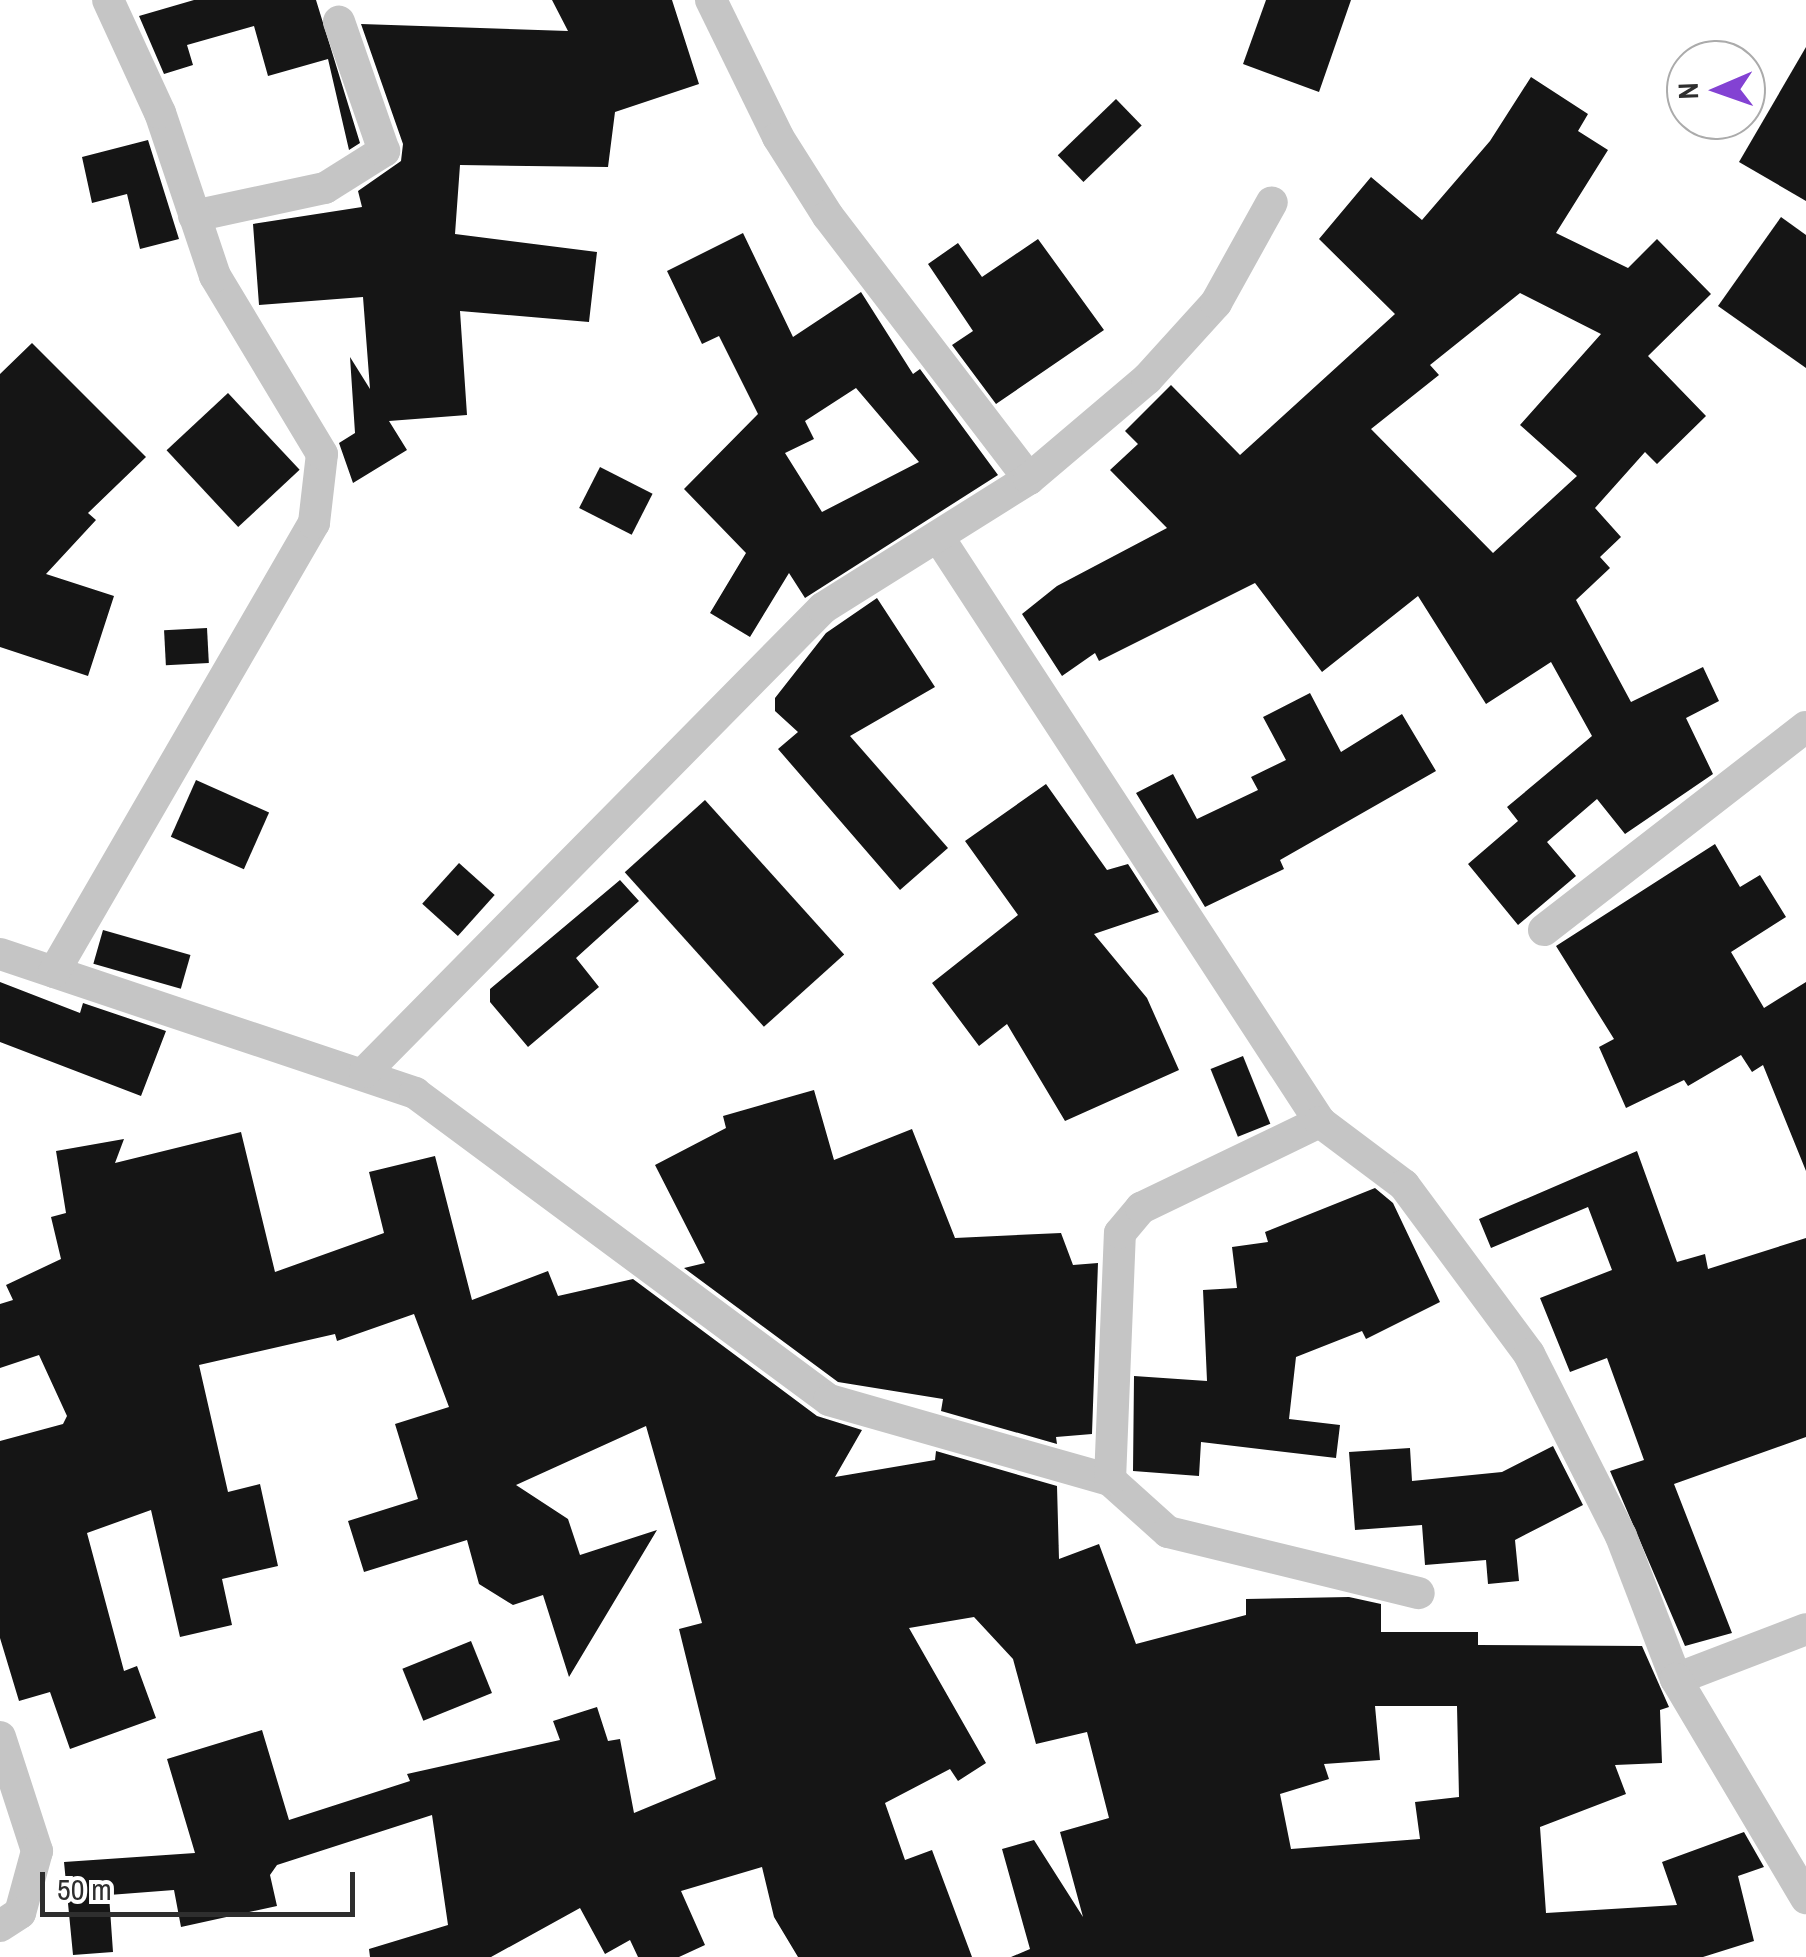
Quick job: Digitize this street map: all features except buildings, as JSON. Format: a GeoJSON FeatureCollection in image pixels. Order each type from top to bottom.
{"type":"FeatureCollection","features":[{"type":"Feature","properties":{"kind":"street"},"geometry":{"type":"LineString","coordinates":[[54,972],[314,523],[322,454],[214,276],[160,114],[108,0]]}},
{"type":"Feature","properties":{"kind":"street"},"geometry":{"type":"LineString","coordinates":[[711,0],[778,138],[828,216],[1029,480]]}},
{"type":"Feature","properties":{"kind":"street"},"geometry":{"type":"LineString","coordinates":[[194,216],[325,188],[384,151],[338,22]]}},
{"type":"Feature","properties":{"kind":"street"},"geometry":{"type":"LineString","coordinates":[[365,1072],[823,608],[941,540],[1029,480],[1082,441],[1186,342],[1272,202]]}},
{"type":"Feature","properties":{"kind":"street"},"geometry":{"type":"LineString","coordinates":[[941,540],[1320,1122],[1404,1186],[1529,1354],[1620,1536],[1676,1679],[1806,1898]]}},
{"type":"Feature","properties":{"kind":"street"},"geometry":{"type":"LineString","coordinates":[[1544,930],[1806,727]]}},
{"type":"Feature","properties":{"kind":"street"},"geometry":{"type":"LineString","coordinates":[[0,954],[365,1072],[415,1093],[829,1400],[1110,1480],[1168,1532],[1419,1593]]}},
{"type":"Feature","properties":{"kind":"street"},"geometry":{"type":"LineString","coordinates":[[1110,1480],[1120,1232],[1141,1208],[1320,1122]]}},
{"type":"Feature","properties":{"kind":"street"},"geometry":{"type":"LineString","coordinates":[[1676,1679],[1806,1628]]}},
{"type":"Feature","properties":{"kind":"street"},"geometry":{"type":"LineString","coordinates":[[0,1737],[37,1850],[20,1913],[0,1926]]}}]}
